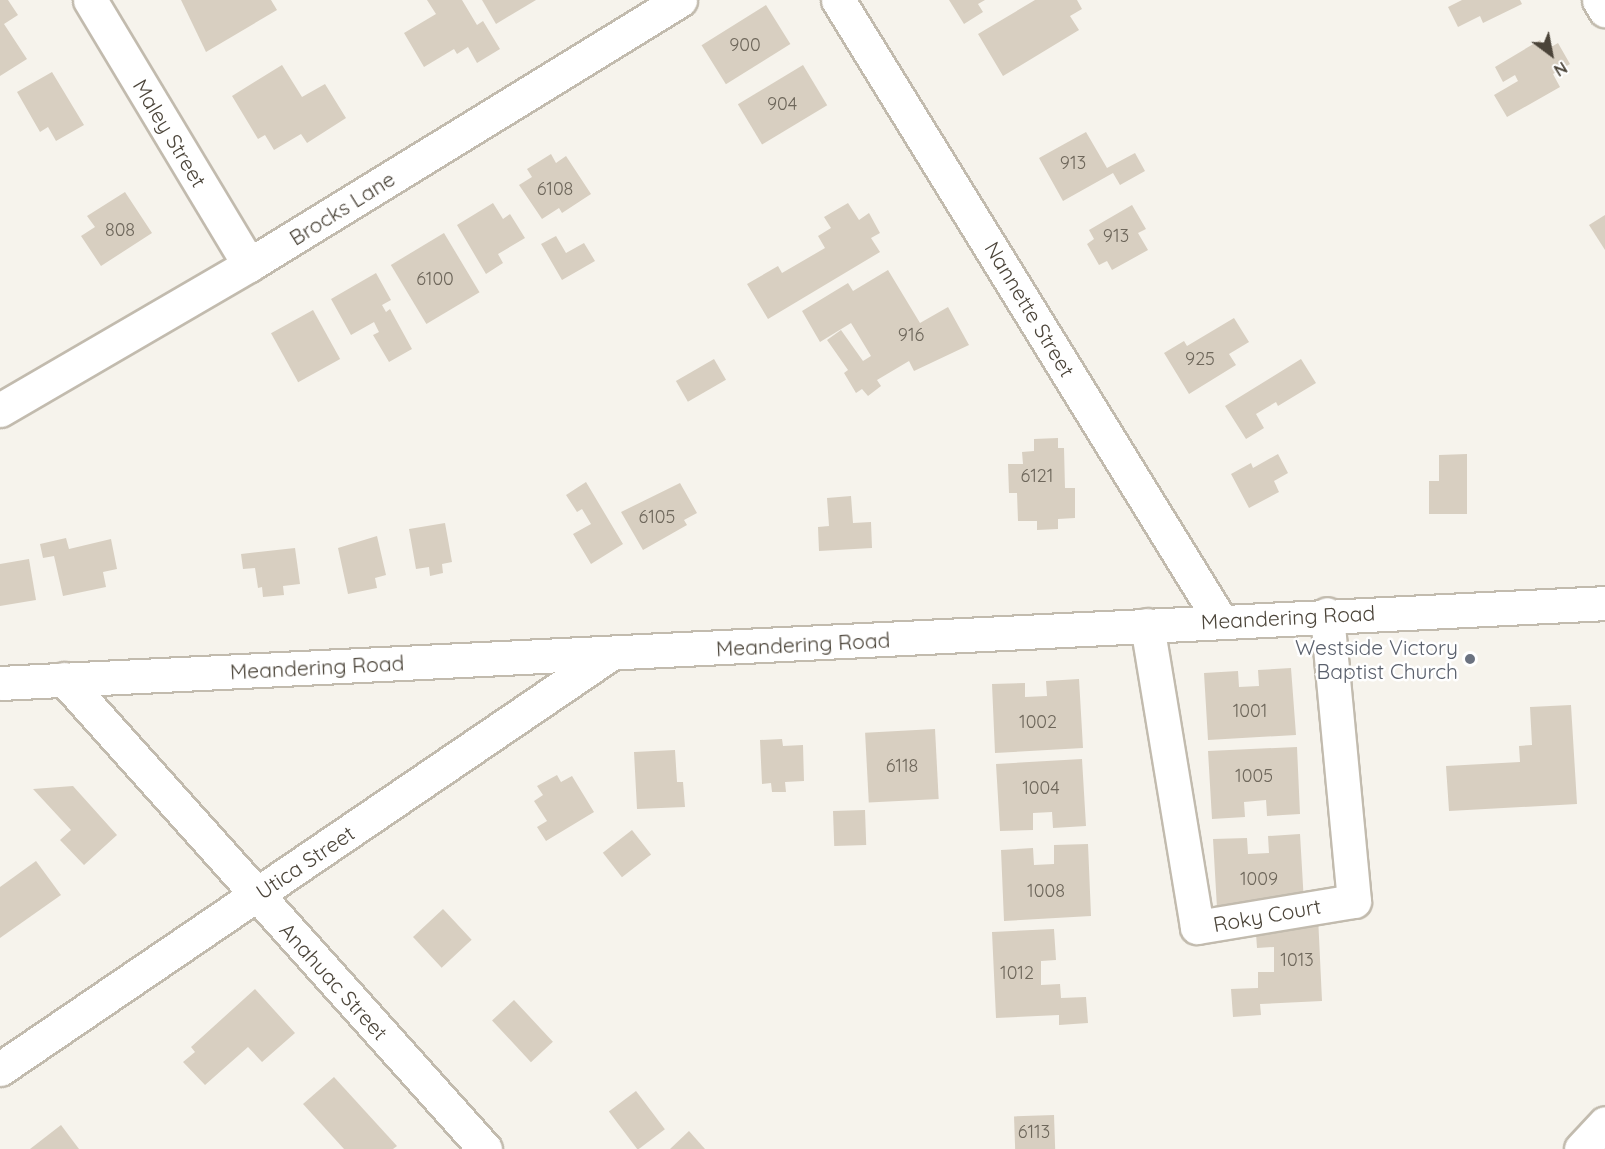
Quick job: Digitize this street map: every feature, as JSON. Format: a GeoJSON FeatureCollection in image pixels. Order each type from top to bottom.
{"type":"FeatureCollection","features":[{"type":"Feature","properties":{"kind":"street","name":"Maley Street"},"geometry":{"type":"LineString","coordinates":[[90,0],[249,265]]}},
{"type":"Feature","properties":{"kind":"street","name":"Brocks Lane"},"geometry":{"type":"LineString","coordinates":[[0,410],[249,265],[680,0]]}},
{"type":"Feature","properties":{"kind":"street","name":"Nannette Street"},"geometry":{"type":"LineString","coordinates":[[838,0],[1220,620]]}},
{"type":"Feature","properties":{"kind":"street"},"geometry":{"type":"LineString","coordinates":[[1599,0],[1605,10]]}},
{"type":"Feature","properties":{"kind":"street","name":"Meandering Road"},"geometry":{"type":"LineString","coordinates":[[0,683],[610,654],[1327,614],[1605,603]]}},
{"type":"Feature","properties":{"kind":"street","name":"Roky Court"},"geometry":{"type":"LineString","coordinates":[[1147,625],[1197,927],[1354,901],[1327,614]]}},
{"type":"Feature","properties":{"kind":"street","name":"Utica Street"},"geometry":{"type":"LineString","coordinates":[[0,1069],[610,654]]}},
{"type":"Feature","properties":{"kind":"street","name":"Anahuac Street"},"geometry":{"type":"LineString","coordinates":[[64,679],[485,1149]]}},
{"type":"Feature","properties":{"kind":"street"},"geometry":{"type":"LineString","coordinates":[[1581,1149],[1605,1123]]}},
{"type":"Feature","properties":{"kind":"building"},"geometry":{"type":"Polygon","coordinates":[[[0,0],[8,0],[18,15],[4,24],[27,59],[0,76],[0,0]]]}},
{"type":"Feature","properties":{"kind":"building"},"geometry":{"type":"Polygon","coordinates":[[[181,0],[271,0],[277,10],[206,52],[181,0]]]}},
{"type":"Feature","properties":{"kind":"building"},"geometry":{"type":"Polygon","coordinates":[[[427,0],[462,0],[477,25],[483,21],[500,49],[477,63],[468,47],[457,54],[454,49],[424,67],[404,33],[436,14],[427,0]]]}},
{"type":"Feature","properties":{"kind":"building"},"geometry":{"type":"Polygon","coordinates":[[[482,0],[536,0],[496,24],[482,0]]]}},
{"type":"Feature","properties":{"kind":"building"},"geometry":{"type":"Polygon","coordinates":[[[949,0],[985,0],[978,4],[983,12],[964,24],[949,0]]]}},
{"type":"Feature","properties":{"kind":"building"},"geometry":{"type":"Polygon","coordinates":[[[1035,0],[1077,0],[1082,9],[1070,16],[1079,30],[1003,76],[978,34],[1035,0]]]}},
{"type":"Feature","properties":{"kind":"building"},"geometry":{"type":"Polygon","coordinates":[[[1462,0],[1520,0],[1522,4],[1483,23],[1480,16],[1458,27],[1448,7],[1462,0]]]}},
{"type":"Feature","properties":{"kind":"building"},"geometry":{"type":"Polygon","coordinates":[[[766,5],[790,44],[726,84],[702,45],[766,5]]]}},
{"type":"Feature","properties":{"kind":"building"},"geometry":{"type":"Polygon","coordinates":[[[1540,40],[1546,50],[1558,43],[1570,64],[1553,74],[1560,87],[1507,117],[1494,95],[1518,81],[1515,75],[1503,82],[1495,67],[1540,40]]]}},
{"type":"Feature","properties":{"kind":"building"},"geometry":{"type":"Polygon","coordinates":[[[282,65],[302,97],[325,84],[346,118],[307,143],[301,134],[274,150],[265,135],[258,139],[232,96],[282,65]]]}},
{"type":"Feature","properties":{"kind":"building"},"geometry":{"type":"Polygon","coordinates":[[[803,65],[827,105],[762,144],[738,104],[803,65]]]}},
{"type":"Feature","properties":{"kind":"building"},"geometry":{"type":"Polygon","coordinates":[[[52,72],[84,125],[56,141],[48,127],[40,132],[17,92],[52,72]]]}},
{"type":"Feature","properties":{"kind":"building"},"geometry":{"type":"Polygon","coordinates":[[[1086,132],[1107,168],[1135,153],[1145,171],[1120,185],[1113,173],[1063,201],[1039,158],[1086,132]]]}},
{"type":"Feature","properties":{"kind":"building"},"geometry":{"type":"Polygon","coordinates":[[[551,154],[556,163],[566,156],[591,194],[562,213],[559,208],[542,219],[519,185],[532,177],[527,169],[551,154]]]}},
{"type":"Feature","properties":{"kind":"building"},"geometry":{"type":"Polygon","coordinates":[[[125,192],[152,233],[101,266],[81,236],[95,227],[87,216],[125,192]]]}},
{"type":"Feature","properties":{"kind":"building"},"geometry":{"type":"Polygon","coordinates":[[[493,203],[503,219],[510,214],[525,238],[498,254],[503,263],[486,274],[457,225],[493,203]]]}},
{"type":"Feature","properties":{"kind":"building"},"geometry":{"type":"Polygon","coordinates":[[[848,203],[859,220],[869,213],[880,233],[871,238],[880,252],[768,319],[747,284],[778,266],[782,273],[825,248],[818,236],[831,228],[824,217],[848,203]]]}},
{"type":"Feature","properties":{"kind":"building"},"geometry":{"type":"Polygon","coordinates":[[[1132,205],[1146,229],[1138,233],[1148,250],[1112,270],[1107,261],[1099,265],[1087,244],[1094,239],[1089,230],[1132,205]]]}},
{"type":"Feature","properties":{"kind":"building"},"geometry":{"type":"Polygon","coordinates":[[[1605,215],[1605,250],[1589,225],[1605,215]]]}},
{"type":"Feature","properties":{"kind":"building"},"geometry":{"type":"Polygon","coordinates":[[[444,233],[480,292],[426,324],[391,265],[444,233]]]}},
{"type":"Feature","properties":{"kind":"building"},"geometry":{"type":"Polygon","coordinates":[[[556,236],[566,253],[584,243],[595,261],[562,280],[541,244],[556,236]]]}},
{"type":"Feature","properties":{"kind":"building"},"geometry":{"type":"Polygon","coordinates":[[[888,270],[920,323],[948,307],[969,345],[914,371],[909,361],[877,380],[881,386],[868,396],[862,389],[856,393],[844,373],[848,370],[827,340],[841,330],[863,361],[871,356],[851,323],[820,342],[802,311],[848,283],[853,291],[888,270]]]}},
{"type":"Feature","properties":{"kind":"building"},"geometry":{"type":"Polygon","coordinates":[[[376,273],[391,300],[382,305],[386,312],[390,309],[412,349],[389,362],[373,335],[379,332],[374,322],[351,335],[331,299],[376,273]]]}},
{"type":"Feature","properties":{"kind":"building"},"geometry":{"type":"Polygon","coordinates":[[[313,310],[340,359],[298,382],[271,333],[313,310]]]}},
{"type":"Feature","properties":{"kind":"building"},"geometry":{"type":"Polygon","coordinates":[[[1234,318],[1249,342],[1229,354],[1236,365],[1189,394],[1164,353],[1184,341],[1187,346],[1234,318]]]}},
{"type":"Feature","properties":{"kind":"building"},"geometry":{"type":"Polygon","coordinates":[[[714,359],[726,380],[688,402],[676,381],[714,359]]]}},
{"type":"Feature","properties":{"kind":"building"},"geometry":{"type":"Polygon","coordinates":[[[1301,359],[1316,383],[1278,406],[1276,402],[1256,414],[1264,428],[1246,439],[1225,406],[1301,359]]]}},
{"type":"Feature","properties":{"kind":"building"},"geometry":{"type":"Polygon","coordinates":[[[1058,438],[1058,448],[1064,448],[1065,488],[1075,488],[1075,518],[1058,519],[1058,529],[1037,530],[1037,521],[1018,521],[1017,493],[1009,493],[1008,464],[1023,464],[1022,452],[1034,451],[1034,439],[1058,438]]]}},
{"type":"Feature","properties":{"kind":"building"},"geometry":{"type":"Polygon","coordinates":[[[1278,454],[1288,473],[1274,481],[1279,492],[1249,508],[1231,474],[1251,463],[1253,468],[1278,454]]]}},
{"type":"Feature","properties":{"kind":"building"},"geometry":{"type":"Polygon","coordinates":[[[1467,454],[1467,514],[1429,514],[1429,481],[1439,481],[1439,455],[1467,454]]]}},
{"type":"Feature","properties":{"kind":"building"},"geometry":{"type":"Polygon","coordinates":[[[586,482],[623,544],[591,564],[573,534],[591,524],[582,509],[577,512],[566,495],[586,482]]]}},
{"type":"Feature","properties":{"kind":"building"},"geometry":{"type":"Polygon","coordinates":[[[680,483],[697,513],[684,520],[687,525],[643,550],[621,512],[680,483]]]}},
{"type":"Feature","properties":{"kind":"building"},"geometry":{"type":"Polygon","coordinates":[[[851,496],[853,523],[871,522],[872,548],[819,551],[818,527],[829,526],[827,498],[851,496]]]}},
{"type":"Feature","properties":{"kind":"building"},"geometry":{"type":"Polygon","coordinates":[[[445,523],[452,562],[442,564],[443,573],[430,576],[429,567],[416,569],[409,529],[445,523]]]}},
{"type":"Feature","properties":{"kind":"building"},"geometry":{"type":"Polygon","coordinates":[[[377,536],[386,575],[375,578],[377,588],[348,594],[338,548],[377,536]]]}},
{"type":"Feature","properties":{"kind":"building"},"geometry":{"type":"Polygon","coordinates":[[[66,538],[69,549],[111,539],[117,569],[103,572],[106,587],[63,596],[54,556],[43,558],[40,544],[66,538]]]}},
{"type":"Feature","properties":{"kind":"building"},"geometry":{"type":"Polygon","coordinates":[[[295,548],[300,584],[283,586],[284,595],[263,597],[262,587],[258,588],[255,568],[243,569],[241,554],[295,548]]]}},
{"type":"Feature","properties":{"kind":"building"},"geometry":{"type":"Polygon","coordinates":[[[29,559],[36,600],[0,606],[0,564],[29,559]]]}},
{"type":"Feature","properties":{"kind":"building"},"geometry":{"type":"Polygon","coordinates":[[[1291,668],[1296,735],[1208,740],[1204,673],[1238,671],[1239,687],[1259,686],[1258,670],[1291,668]]]}},
{"type":"Feature","properties":{"kind":"building"},"geometry":{"type":"Polygon","coordinates":[[[1079,679],[1083,748],[995,753],[992,684],[1025,683],[1025,697],[1047,696],[1046,681],[1079,679]]]}},
{"type":"Feature","properties":{"kind":"building"},"geometry":{"type":"Polygon","coordinates":[[[1571,705],[1577,804],[1449,811],[1446,766],[1520,762],[1519,746],[1532,745],[1530,707],[1571,705]]]}},
{"type":"Feature","properties":{"kind":"building"},"geometry":{"type":"Polygon","coordinates":[[[935,729],[939,799],[869,803],[865,733],[935,729]]]}},
{"type":"Feature","properties":{"kind":"building"},"geometry":{"type":"Polygon","coordinates":[[[782,739],[783,746],[803,745],[804,781],[785,782],[786,792],[772,792],[771,783],[762,784],[760,740],[782,739]]]}},
{"type":"Feature","properties":{"kind":"building"},"geometry":{"type":"Polygon","coordinates":[[[1297,747],[1300,814],[1267,816],[1266,800],[1244,802],[1245,817],[1212,819],[1208,751],[1297,747]]]}},
{"type":"Feature","properties":{"kind":"building"},"geometry":{"type":"Polygon","coordinates":[[[675,750],[677,782],[683,782],[685,807],[637,809],[634,752],[675,750]]]}},
{"type":"Feature","properties":{"kind":"building"},"geometry":{"type":"Polygon","coordinates":[[[1082,759],[1086,826],[1053,828],[1052,812],[1033,813],[1033,830],[1000,831],[996,764],[1082,759]]]}},
{"type":"Feature","properties":{"kind":"building"},"geometry":{"type":"Polygon","coordinates":[[[557,775],[561,782],[572,776],[594,812],[546,841],[537,827],[547,821],[534,801],[543,795],[537,786],[557,775]]]}},
{"type":"Feature","properties":{"kind":"building"},"geometry":{"type":"Polygon","coordinates":[[[73,786],[117,835],[84,865],[60,840],[71,830],[33,789],[73,786]]]}},
{"type":"Feature","properties":{"kind":"building"},"geometry":{"type":"Polygon","coordinates":[[[865,810],[866,845],[834,846],[833,811],[865,810]]]}},
{"type":"Feature","properties":{"kind":"building"},"geometry":{"type":"Polygon","coordinates":[[[632,830],[651,854],[622,877],[603,853],[632,830]]]}},
{"type":"Feature","properties":{"kind":"building"},"geometry":{"type":"Polygon","coordinates":[[[1300,834],[1304,903],[1217,908],[1213,839],[1247,838],[1248,854],[1269,853],[1268,836],[1300,834]]]}},
{"type":"Feature","properties":{"kind":"building"},"geometry":{"type":"Polygon","coordinates":[[[1088,844],[1091,916],[1004,921],[1001,850],[1033,848],[1034,865],[1054,864],[1054,845],[1088,844]]]}},
{"type":"Feature","properties":{"kind":"building"},"geometry":{"type":"Polygon","coordinates":[[[36,861],[61,895],[0,938],[0,887],[36,861]]]}},
{"type":"Feature","properties":{"kind":"building"},"geometry":{"type":"Polygon","coordinates":[[[443,909],[472,940],[442,968],[413,937],[443,909]]]}},
{"type":"Feature","properties":{"kind":"building"},"geometry":{"type":"Polygon","coordinates":[[[1318,916],[1322,1001],[1260,1004],[1261,1015],[1233,1017],[1231,989],[1258,988],[1258,972],[1274,972],[1274,947],[1257,948],[1255,919],[1318,916]]]}},
{"type":"Feature","properties":{"kind":"building"},"geometry":{"type":"Polygon","coordinates":[[[1054,929],[1056,960],[1041,961],[1041,985],[1060,984],[1061,998],[1086,997],[1088,1023],[1059,1025],[1059,1015],[996,1018],[992,932],[1054,929]]]}},
{"type":"Feature","properties":{"kind":"building"},"geometry":{"type":"Polygon","coordinates":[[[255,989],[295,1033],[262,1062],[248,1047],[205,1085],[183,1062],[195,1052],[191,1047],[255,989]]]}},
{"type":"Feature","properties":{"kind":"building"},"geometry":{"type":"Polygon","coordinates":[[[514,1000],[553,1042],[531,1062],[492,1020],[514,1000]]]}},
{"type":"Feature","properties":{"kind":"building"},"geometry":{"type":"Polygon","coordinates":[[[334,1077],[397,1146],[393,1149],[344,1149],[303,1104],[334,1077]]]}},
{"type":"Feature","properties":{"kind":"building"},"geometry":{"type":"Polygon","coordinates":[[[636,1091],[665,1129],[637,1149],[609,1111],[636,1091]]]}},
{"type":"Feature","properties":{"kind":"building"},"geometry":{"type":"Polygon","coordinates":[[[1054,1115],[1055,1149],[1015,1149],[1014,1116],[1054,1115]]]}},
{"type":"Feature","properties":{"kind":"building"},"geometry":{"type":"Polygon","coordinates":[[[61,1125],[79,1149],[30,1149],[61,1125]]]}},
{"type":"Feature","properties":{"kind":"building"},"geometry":{"type":"Polygon","coordinates":[[[689,1131],[705,1149],[670,1149],[689,1131]]]}},
{"type":"Feature","properties":{"kind":"place","name":"Westside Victory Baptist Church"},"geometry":{"type":"Point","coordinates":[1470,659]}}]}
